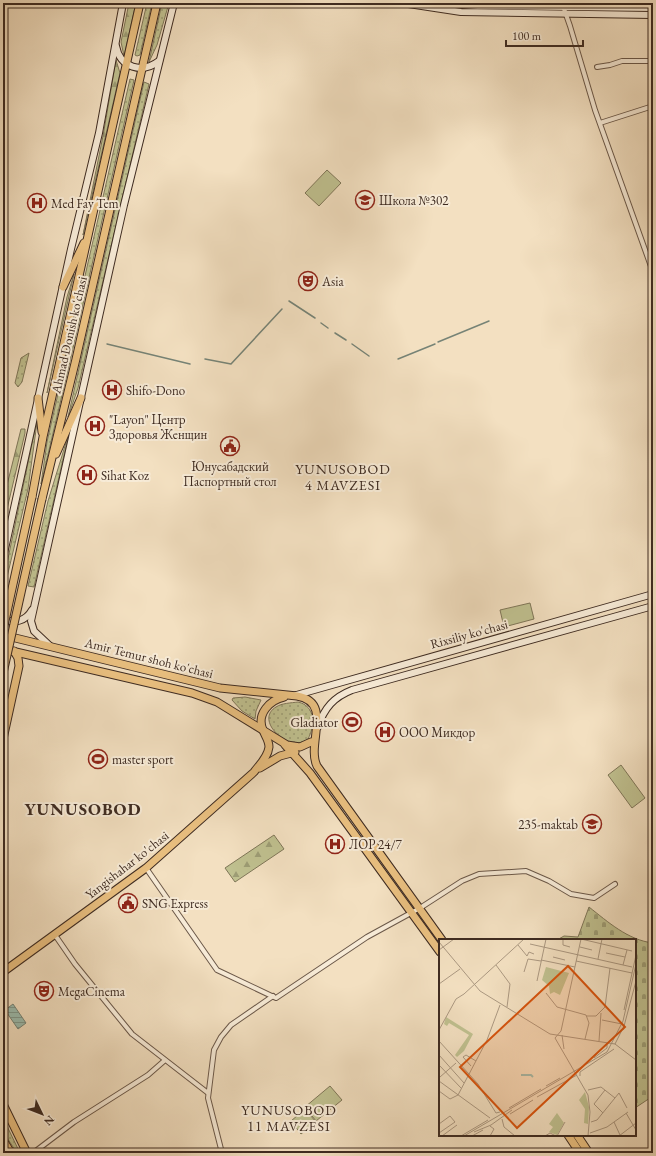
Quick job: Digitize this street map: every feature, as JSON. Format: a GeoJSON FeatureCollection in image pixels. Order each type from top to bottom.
{"type":"FeatureCollection","features":[{"type":"Feature","properties":{"kind":"main road","name":"Ahmad Donish ko'chasi"},"geometry":{"type":"LineString","coordinates":[[3,558],[99,133],[123,3]]}},
{"type":"Feature","properties":{"kind":"main road","name":"Ahmad Donish ko'chasi"},"geometry":{"type":"LineString","coordinates":[[3,630],[32,497],[43,437],[140,3]]}},
{"type":"Feature","properties":{"kind":"main road","name":"Ahmad Donish ko'chasi"},"geometry":{"type":"LineString","coordinates":[[3,673],[48,471],[76,358],[157,3]]}},
{"type":"Feature","properties":{"kind":"main road","name":"Ahmad Donish ko'chasi"},"geometry":{"type":"LineString","coordinates":[[50,646],[34,631],[31,621],[81,398],[159,61],[174,3]]}},
{"type":"Feature","properties":{"kind":"main road"},"geometry":{"type":"LineString","coordinates":[[402,3],[461,12],[653,15]]}},
{"type":"Feature","properties":{"kind":"main road"},"geometry":{"type":"LineString","coordinates":[[432,3],[653,8]]}},
{"type":"Feature","properties":{"kind":"main road"},"geometry":{"type":"LineString","coordinates":[[116,39],[118,55],[127,64],[136,68],[142,68],[152,66],[159,61]]}},
{"type":"Feature","properties":{"kind":"main road"},"geometry":{"type":"LineString","coordinates":[[63,287],[90,230]]}},
{"type":"Feature","properties":{"kind":"main road"},"geometry":{"type":"LineString","coordinates":[[38,398],[43,437]]}},
{"type":"Feature","properties":{"kind":"main road"},"geometry":{"type":"LineString","coordinates":[[48,471],[81,398]]}},
{"type":"Feature","properties":{"kind":"main road","name":"Rixsiliy ko'chasi"},"geometry":{"type":"LineString","coordinates":[[290,696],[653,594]]}},
{"type":"Feature","properties":{"kind":"main road"},"geometry":{"type":"LineString","coordinates":[[3,618],[10,622],[22,620],[30,613],[34,606]]}},
{"type":"Feature","properties":{"kind":"main road","name":"Rixsiliy ko'chasi"},"geometry":{"type":"LineString","coordinates":[[317,728],[328,706],[339,696],[352,690],[653,606]]}},
{"type":"Feature","properties":{"kind":"main road","name":"Amir Temur shoh ko'chasi"},"geometry":{"type":"LineString","coordinates":[[3,635],[220,688],[303,698],[312,704],[317,715],[317,728],[313,754],[317,766],[441,939]]}},
{"type":"Feature","properties":{"kind":"main road","name":"Amir Temur shoh ko'chasi"},"geometry":{"type":"LineString","coordinates":[[3,649],[205,698],[217,702],[282,742],[297,747],[304,746],[311,742]]}},
{"type":"Feature","properties":{"kind":"main road"},"geometry":{"type":"LineString","coordinates":[[3,739],[19,666],[18,658],[14,652]]}},
{"type":"Feature","properties":{"kind":"main road"},"geometry":{"type":"LineString","coordinates":[[99,672],[106,667],[106,662],[103,659]]}},
{"type":"Feature","properties":{"kind":"main road"},"geometry":{"type":"LineString","coordinates":[[393,667],[392,673],[396,678]]}},
{"type":"Feature","properties":{"kind":"main road"},"geometry":{"type":"LineString","coordinates":[[263,731],[262,719],[266,708],[274,700],[290,696]]}},
{"type":"Feature","properties":{"kind":"main road"},"geometry":{"type":"LineString","coordinates":[[293,753],[302,750],[311,742],[317,728]]}},
{"type":"Feature","properties":{"kind":"main road","name":"Yangishahar ko'chasi"},"geometry":{"type":"LineString","coordinates":[[4,971],[146,868],[254,772],[264,760],[268,749],[268,742],[263,731]]}},
{"type":"Feature","properties":{"kind":"main road","name":"Amir Temur shoh ko'chasi"},"geometry":{"type":"LineString","coordinates":[[282,742],[310,773],[439,951]]}},
{"type":"Feature","properties":{"kind":"main road","name":"Yangishahar ko'chasi"},"geometry":{"type":"LineString","coordinates":[[254,772],[278,757],[293,753]]}},
{"type":"Feature","properties":{"kind":"main road"},"geometry":{"type":"LineString","coordinates":[[3,1104],[7,1120],[27,1153]]}},
{"type":"Feature","properties":{"kind":"main road"},"geometry":{"type":"LineString","coordinates":[[569,1136],[580,1153]]}},
{"type":"Feature","properties":{"kind":"main road"},"geometry":{"type":"LineString","coordinates":[[578,1136],[589,1153]]}},
{"type":"Feature","properties":{"kind":"main road"},"geometry":{"type":"LineString","coordinates":[[3,1140],[11,1153]]}},
{"type":"Feature","properties":{"kind":"street"},"geometry":{"type":"LineString","coordinates":[[562,5],[600,123],[653,272]]}},
{"type":"Feature","properties":{"kind":"street"},"geometry":{"type":"LineString","coordinates":[[598,67],[622,61],[653,61]]}},
{"type":"Feature","properties":{"kind":"street"},"geometry":{"type":"LineString","coordinates":[[600,123],[653,106]]}},
{"type":"Feature","properties":{"kind":"street"},"geometry":{"type":"LineString","coordinates":[[146,868],[216,970],[276,998],[367,937],[420,908],[462,881],[479,874],[526,871],[549,881],[570,894],[594,898],[615,884]]}},
{"type":"Feature","properties":{"kind":"street"},"geometry":{"type":"LineString","coordinates":[[55,934],[75,964],[118,1019],[142,1044],[208,1093]]}},
{"type":"Feature","properties":{"kind":"street"},"geometry":{"type":"LineString","coordinates":[[222,1153],[211,1113],[208,1093],[212,1059],[218,1040],[231,1024],[273,996]]}},
{"type":"Feature","properties":{"kind":"street"},"geometry":{"type":"LineString","coordinates":[[33,1153],[74,1122],[148,1075],[164,1061]]}},
{"type":"Feature","properties":{"kind":"green space"},"geometry":{"type":"Polygon","coordinates":[[[129,3],[136,3],[124,56],[121,42],[129,3]]]}},
{"type":"Feature","properties":{"kind":"green space"},"geometry":{"type":"Polygon","coordinates":[[[147,3],[152,3],[140,55],[137,56],[135,55],[147,3]]]}},
{"type":"Feature","properties":{"kind":"green space"},"geometry":{"type":"Polygon","coordinates":[[[162,3],[169,3],[157,45],[149,62],[162,3]]]}},
{"type":"Feature","properties":{"kind":"green space"},"geometry":{"type":"Polygon","coordinates":[[[116,60],[120,73],[83,235],[103,136],[116,60]]]}},
{"type":"Feature","properties":{"kind":"green space"},"geometry":{"type":"Polygon","coordinates":[[[130,79],[134,80],[41,484],[47,442],[130,79]]]}},
{"type":"Feature","properties":{"kind":"green space"},"geometry":{"type":"Polygon","coordinates":[[[144,82],[149,84],[78,388],[68,417],[144,82]]]}},
{"type":"Feature","properties":{"kind":"green space"},"geometry":{"type":"Polygon","coordinates":[[[327,170],[341,183],[319,206],[305,193],[327,170]]]}},
{"type":"Feature","properties":{"kind":"green space"},"geometry":{"type":"Polygon","coordinates":[[[74,274],[47,393],[67,297],[74,274]]]}},
{"type":"Feature","properties":{"kind":"green space"},"geometry":{"type":"Polygon","coordinates":[[[29,353],[22,382],[18,387],[15,383],[21,358],[29,353]]]}},
{"type":"Feature","properties":{"kind":"green space"},"geometry":{"type":"Polygon","coordinates":[[[38,415],[28,489],[3,594],[5,573],[38,415]]]}},
{"type":"Feature","properties":{"kind":"green space"},"geometry":{"type":"Polygon","coordinates":[[[21,429],[25,429],[25,433],[3,526],[3,501],[21,429]]]}},
{"type":"Feature","properties":{"kind":"green space"},"geometry":{"type":"Polygon","coordinates":[[[69,433],[34,587],[28,586],[48,501],[69,433]]]}},
{"type":"Feature","properties":{"kind":"green space"},"geometry":{"type":"Polygon","coordinates":[[[530,603],[534,619],[504,627],[500,610],[530,603]]]}},
{"type":"Feature","properties":{"kind":"green space"},"geometry":{"type":"Polygon","coordinates":[[[245,697],[261,700],[256,711],[255,719],[242,711],[232,700],[233,698],[245,697]]]}},
{"type":"Feature","properties":{"kind":"green space"},"geometry":{"type":"Polygon","coordinates":[[[298,702],[304,704],[311,712],[313,723],[308,739],[301,743],[284,739],[277,734],[269,720],[270,713],[276,707],[298,702]]]}},
{"type":"Feature","properties":{"kind":"green space"},"geometry":{"type":"Polygon","coordinates":[[[621,765],[645,798],[632,808],[608,775],[621,765]]]}},
{"type":"Feature","properties":{"kind":"green space"},"geometry":{"type":"Polygon","coordinates":[[[274,835],[284,849],[235,882],[225,868],[274,835]]]}},
{"type":"Feature","properties":{"kind":"green space"},"geometry":{"type":"Polygon","coordinates":[[[589,907],[619,930],[635,938],[653,943],[653,1096],[636,1107],[636,939],[559,939],[564,936],[578,937],[589,907]]]}},
{"type":"Feature","properties":{"kind":"green space"},"geometry":{"type":"Polygon","coordinates":[[[330,1086],[342,1100],[316,1121],[305,1107],[330,1086]]]}},
{"type":"Feature","properties":{"kind":"green space"},"geometry":{"type":"Polygon","coordinates":[[[305,1109],[316,1122],[301,1134],[291,1121],[305,1109]]]}},
{"type":"Feature","properties":{"kind":"green space"},"geometry":{"type":"Polygon","coordinates":[[[5,1123],[20,1153],[17,1153],[6,1135],[3,1128],[3,1124],[5,1123]]]}},
{"type":"Feature","properties":{"kind":"shaded area"},"geometry":{"type":"Polygon","coordinates":[[[13,1004],[26,1023],[18,1029],[5,1010],[13,1004]]]}},
{"type":"Feature","properties":{"kind":"waterway"},"geometry":{"type":"LineString","coordinates":[[289,301],[315,318]]}},
{"type":"Feature","properties":{"kind":"waterway"},"geometry":{"type":"LineString","coordinates":[[205,359],[231,364],[282,309]]}},
{"type":"Feature","properties":{"kind":"waterway"},"geometry":{"type":"LineString","coordinates":[[438,342],[489,321]]}},
{"type":"Feature","properties":{"kind":"waterway"},"geometry":{"type":"LineString","coordinates":[[321,323],[328,328]]}},
{"type":"Feature","properties":{"kind":"waterway"},"geometry":{"type":"LineString","coordinates":[[335,333],[346,340]]}},
{"type":"Feature","properties":{"kind":"waterway"},"geometry":{"type":"LineString","coordinates":[[107,344],[190,364]]}},
{"type":"Feature","properties":{"kind":"waterway"},"geometry":{"type":"LineString","coordinates":[[352,344],[369,356]]}},
{"type":"Feature","properties":{"kind":"waterway"},"geometry":{"type":"LineString","coordinates":[[398,359],[435,344]]}},
{"type":"Feature","properties":{"kind":"place","name":"Школа №302"},"geometry":{"type":"Point","coordinates":[365,200]}},
{"type":"Feature","properties":{"kind":"place","name":"Med Fay Tem"},"geometry":{"type":"Point","coordinates":[37,203]}},
{"type":"Feature","properties":{"kind":"place","name":"Asia"},"geometry":{"type":"Point","coordinates":[308,281]}},
{"type":"Feature","properties":{"kind":"place","name":"Shifo-Dono"},"geometry":{"type":"Point","coordinates":[112,390]}},
{"type":"Feature","properties":{"kind":"place","name":"\"Layon\" Центр Здоровья Женщин"},"geometry":{"type":"Point","coordinates":[95,426]}},
{"type":"Feature","properties":{"kind":"place","name":"Юнусабадский Паспортный стол"},"geometry":{"type":"Point","coordinates":[230,446]}},
{"type":"Feature","properties":{"kind":"place","name":"Sihat Koz"},"geometry":{"type":"Point","coordinates":[87,475]}},
{"type":"Feature","properties":{"kind":"place","name":"Gladiator"},"geometry":{"type":"Point","coordinates":[352,722]}},
{"type":"Feature","properties":{"kind":"place","name":"ООО Микдор"},"geometry":{"type":"Point","coordinates":[385,732]}},
{"type":"Feature","properties":{"kind":"place","name":"master sport"},"geometry":{"type":"Point","coordinates":[98,759]}},
{"type":"Feature","properties":{"kind":"place","name":"235-maktab"},"geometry":{"type":"Point","coordinates":[592,824]}},
{"type":"Feature","properties":{"kind":"place","name":"ЛОР 24/7"},"geometry":{"type":"Point","coordinates":[335,844]}},
{"type":"Feature","properties":{"kind":"place","name":"SNG Express"},"geometry":{"type":"Point","coordinates":[128,903]}},
{"type":"Feature","properties":{"kind":"place","name":"MegaCinema"},"geometry":{"type":"Point","coordinates":[44,991]}},
{"type":"Feature","properties":{"kind":"district","name":"YUNUSOBOD 4 MAVZESI"},"geometry":{"type":"Point","coordinates":[343,478]}},
{"type":"Feature","properties":{"kind":"district","name":"YUNUSOBOD"},"geometry":{"type":"Point","coordinates":[83,809]}},
{"type":"Feature","properties":{"kind":"district","name":"YUNUSOBOD 11 MAVZESI"},"geometry":{"type":"Point","coordinates":[289,1118]}}]}
